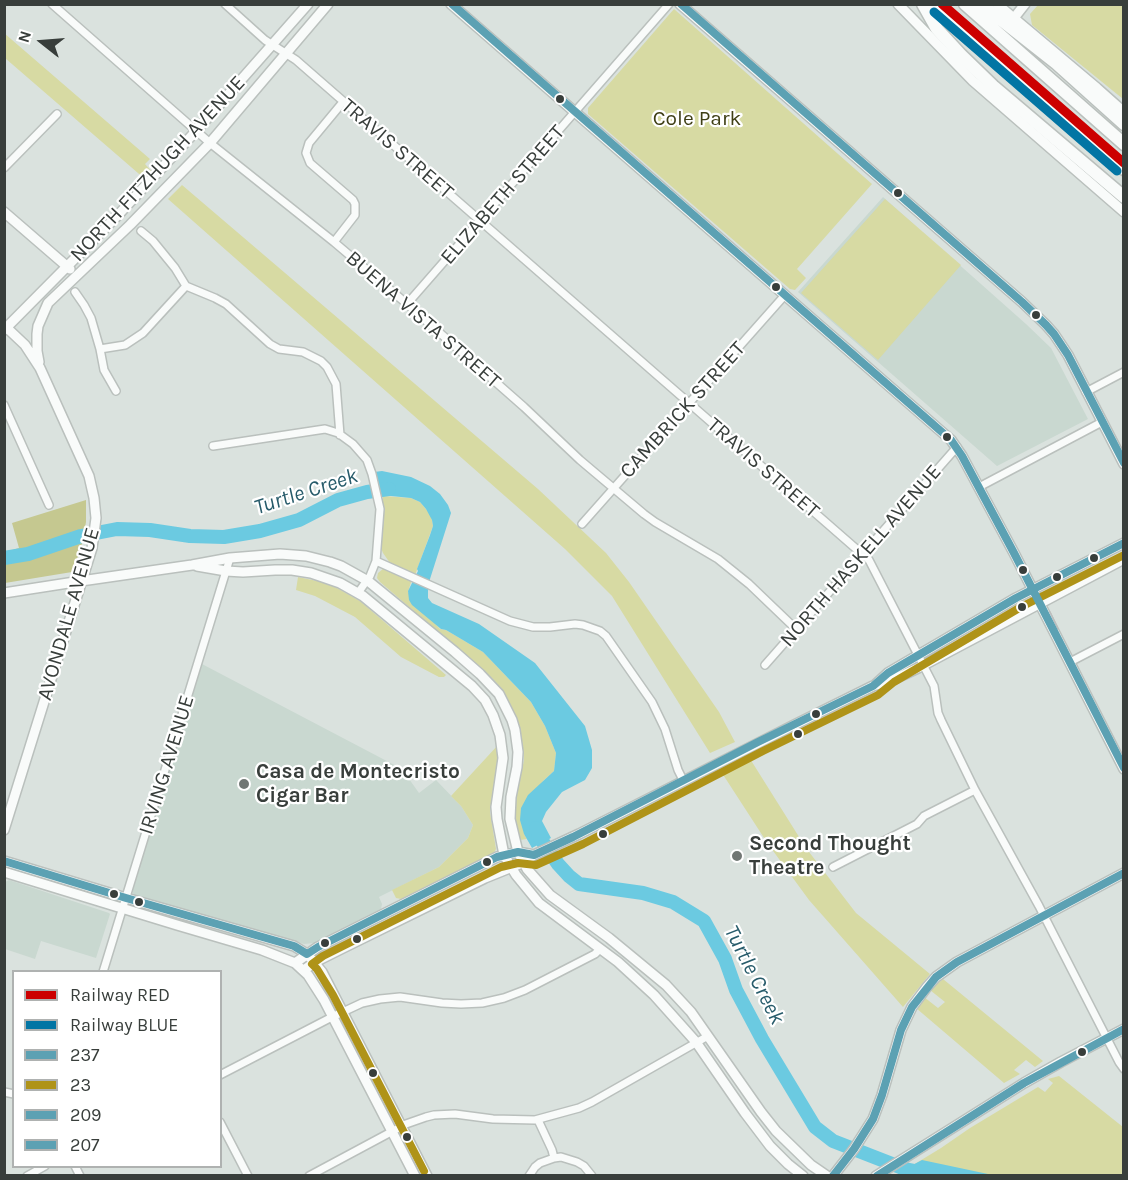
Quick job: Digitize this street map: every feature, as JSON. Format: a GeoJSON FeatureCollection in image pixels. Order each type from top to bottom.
{"type":"FeatureCollection","features":[{"type":"Feature","properties":{"kind":"highway"},"geometry":{"type":"LineString","coordinates":[[923,4],[937,28],[961,56],[1124,197]]}},
{"type":"Feature","properties":{"kind":"highway"},"geometry":{"type":"LineString","coordinates":[[935,4],[1124,169]]}},
{"type":"Feature","properties":{"kind":"highway"},"geometry":{"type":"LineString","coordinates":[[965,4],[1124,144]]}},
{"type":"Feature","properties":{"kind":"highway"},"geometry":{"type":"LineString","coordinates":[[981,4],[1056,63],[1124,124]]}},
{"type":"Feature","properties":{"kind":"main road","name":"NORTH FITZHUGH AVENUE"},"geometry":{"type":"LineString","coordinates":[[6,329],[119,214],[308,4]]}},
{"type":"Feature","properties":{"kind":"main road","name":"NORTH FITZHUGH AVENUE"},"geometry":{"type":"LineString","coordinates":[[48,303],[130,225],[210,143],[328,4]]}},
{"type":"Feature","properties":{"kind":"main road"},"geometry":{"type":"LineString","coordinates":[[451,4],[951,440],[957,447],[1033,589],[1124,769]]}},
{"type":"Feature","properties":{"kind":"main road"},"geometry":{"type":"LineString","coordinates":[[680,4],[1046,325],[1062,345],[1124,464]]}},
{"type":"Feature","properties":{"kind":"main road"},"geometry":{"type":"LineString","coordinates":[[898,4],[973,81],[1124,212]]}},
{"type":"Feature","properties":{"kind":"main road"},"geometry":{"type":"LineString","coordinates":[[997,4],[1124,111]]}},
{"type":"Feature","properties":{"kind":"main road"},"geometry":{"type":"LineString","coordinates":[[1014,18],[1025,4]]}},
{"type":"Feature","properties":{"kind":"main road"},"geometry":{"type":"LineString","coordinates":[[4,212],[76,275]]}},
{"type":"Feature","properties":{"kind":"main road"},"geometry":{"type":"LineString","coordinates":[[119,214],[130,225]]}},
{"type":"Feature","properties":{"kind":"main road","name":"AVONDALE AVENUE"},"geometry":{"type":"LineString","coordinates":[[40,368],[37,334],[48,303]]}},
{"type":"Feature","properties":{"kind":"main road","name":"AVONDALE AVENUE"},"geometry":{"type":"LineString","coordinates":[[4,830],[83,576],[94,537],[96,518],[92,485],[86,466],[40,368],[25,345],[6,329]]}},
{"type":"Feature","properties":{"kind":"main road"},"geometry":{"type":"LineString","coordinates":[[873,686],[888,673],[918,654],[1033,589],[1124,543]]}},
{"type":"Feature","properties":{"kind":"main road"},"geometry":{"type":"LineString","coordinates":[[4,593],[83,576],[280,554],[294,554],[330,562],[367,581],[468,663],[499,694],[515,730],[518,752],[510,809],[511,825],[522,863],[550,895],[609,938],[666,985],[691,1012],[776,1131],[811,1165],[827,1176]]}},
{"type":"Feature","properties":{"kind":"main road"},"geometry":{"type":"LineString","coordinates":[[292,570],[294,554]]}},
{"type":"Feature","properties":{"kind":"main road"},"geometry":{"type":"LineString","coordinates":[[304,970],[315,962],[397,921],[485,878],[522,863],[873,686],[890,681],[924,665],[1124,560]]}},
{"type":"Feature","properties":{"kind":"main road"},"geometry":{"type":"LineString","coordinates":[[192,565],[243,573],[292,570],[325,577],[340,583],[358,593],[472,686],[494,715],[500,735],[503,758],[496,807],[504,855],[511,868],[539,903],[618,962],[654,995],[696,1042],[770,1146],[803,1176]]}},
{"type":"Feature","properties":{"kind":"main road"},"geometry":{"type":"LineString","coordinates":[[458,674],[468,663]]}},
{"type":"Feature","properties":{"kind":"main road"},"geometry":{"type":"LineString","coordinates":[[295,963],[318,947],[504,855],[518,852],[534,855]]}},
{"type":"Feature","properties":{"kind":"main road"},"geometry":{"type":"LineString","coordinates":[[4,861],[294,946],[307,954],[322,972],[427,1176]]}},
{"type":"Feature","properties":{"kind":"main road"},"geometry":{"type":"LineString","coordinates":[[4,872],[262,950],[295,963],[304,970],[319,992],[415,1176]]}},
{"type":"Feature","properties":{"kind":"main road"},"geometry":{"type":"LineString","coordinates":[[837,1172],[861,1140],[877,1110],[901,1030],[912,1007],[927,987],[957,962],[1124,873]]}},
{"type":"Feature","properties":{"kind":"main road"},"geometry":{"type":"LineString","coordinates":[[392,910],[397,921]]}},
{"type":"Feature","properties":{"kind":"main road"},"geometry":{"type":"LineString","coordinates":[[212,936],[216,924]]}},
{"type":"Feature","properties":{"kind":"main road"},"geometry":{"type":"LineString","coordinates":[[600,949],[609,938]]}},
{"type":"Feature","properties":{"kind":"main road"},"geometry":{"type":"LineString","coordinates":[[877,1175],[1024,1083],[1124,1029]]}},
{"type":"Feature","properties":{"kind":"main road"},"geometry":{"type":"LineString","coordinates":[[745,1113],[756,1104]]}},
{"type":"Feature","properties":{"kind":"street","name":"BUENA VISTA STREET"},"geometry":{"type":"LineString","coordinates":[[52,4],[210,143],[334,242],[407,304],[614,488],[655,522],[718,559],[749,584],[797,630]]}},
{"type":"Feature","properties":{"kind":"street","name":"TRAVIS STREET"},"geometry":{"type":"LineString","coordinates":[[225,4],[265,40],[296,60],[869,560],[934,686],[938,713],[972,791],[1044,915],[1124,1069]]}},
{"type":"Feature","properties":{"kind":"street","name":"ELIZABETH STREET"},"geometry":{"type":"LineString","coordinates":[[407,304],[669,4]]}},
{"type":"Feature","properties":{"kind":"street"},"geometry":{"type":"LineString","coordinates":[[334,242],[355,215],[355,204],[310,163],[306,153],[309,142],[343,102]]}},
{"type":"Feature","properties":{"kind":"street"},"geometry":{"type":"LineString","coordinates":[[4,168],[57,114]]}},
{"type":"Feature","properties":{"kind":"street"},"geometry":{"type":"LineString","coordinates":[[141,231],[153,241],[186,286],[226,304],[270,344],[279,349],[303,352],[321,361],[327,367],[336,384],[340,435]]}},
{"type":"Feature","properties":{"kind":"street"},"geometry":{"type":"LineString","coordinates":[[100,349],[125,345],[143,333],[186,286]]}},
{"type":"Feature","properties":{"kind":"street"},"geometry":{"type":"LineString","coordinates":[[75,292],[91,318],[104,370],[116,391]]}},
{"type":"Feature","properties":{"kind":"street","name":"CAMBRICK STREET"},"geometry":{"type":"LineString","coordinates":[[582,524],[785,295]]}},
{"type":"Feature","properties":{"kind":"street"},"geometry":{"type":"LineString","coordinates":[[1086,392],[1124,372]]}},
{"type":"Feature","properties":{"kind":"street"},"geometry":{"type":"LineString","coordinates":[[4,405],[49,505]]}},
{"type":"Feature","properties":{"kind":"street"},"geometry":{"type":"LineString","coordinates":[[328,430],[338,412]]}},
{"type":"Feature","properties":{"kind":"street"},"geometry":{"type":"LineString","coordinates":[[979,487],[1102,422]]}},
{"type":"Feature","properties":{"kind":"street"},"geometry":{"type":"LineString","coordinates":[[213,446],[328,430],[353,444],[367,460],[379,501],[380,516],[376,561],[370,576],[358,593]]}},
{"type":"Feature","properties":{"kind":"street","name":"NORTH HASKELL AVENUE"},"geometry":{"type":"LineString","coordinates":[[765,665],[957,447]]}},
{"type":"Feature","properties":{"kind":"street","name":"IRVING AVENUE"},"geometry":{"type":"LineString","coordinates":[[104,970],[230,558]]}},
{"type":"Feature","properties":{"kind":"street"},"geometry":{"type":"LineString","coordinates":[[376,561],[521,625],[550,627],[583,625],[606,636],[652,702],[683,780]]}},
{"type":"Feature","properties":{"kind":"street"},"geometry":{"type":"LineString","coordinates":[[1070,662],[1124,634]]}},
{"type":"Feature","properties":{"kind":"street"},"geometry":{"type":"LineString","coordinates":[[834,867],[917,824],[924,816],[972,791]]}},
{"type":"Feature","properties":{"kind":"street"},"geometry":{"type":"LineString","coordinates":[[222,1074],[332,1017],[372,1000],[412,998],[442,1003],[482,1003],[525,990],[595,954],[600,949]]}},
{"type":"Feature","properties":{"kind":"street"},"geometry":{"type":"LineString","coordinates":[[309,1176],[402,1127],[426,1117],[444,1114],[493,1119],[538,1120],[561,1114],[592,1102],[708,1036]]}},
{"type":"Feature","properties":{"kind":"street"},"geometry":{"type":"LineString","coordinates":[[538,1120],[554,1158]]}},
{"type":"Feature","properties":{"kind":"street"},"geometry":{"type":"LineString","coordinates":[[222,1126],[248,1176]]}},
{"type":"Feature","properties":{"kind":"street"},"geometry":{"type":"LineString","coordinates":[[529,1176],[540,1163],[561,1157],[584,1166],[592,1176]]}},
{"type":"Feature","properties":{"kind":"street"},"geometry":{"type":"LineString","coordinates":[[27,1176],[43,1168]]}},
{"type":"Feature","properties":{"kind":"shaded area"},"geometry":{"type":"Polygon","coordinates":[[[883,197],[1051,348],[1088,419],[997,466],[798,292],[883,197]]]}},
{"type":"Feature","properties":{"kind":"shaded area"},"geometry":{"type":"Polygon","coordinates":[[[202,664],[402,769],[419,793],[436,780],[461,806],[473,825],[468,838],[439,867],[379,897],[382,904],[381,909],[314,943],[304,944],[135,897],[133,889],[202,664]]]}},
{"type":"Feature","properties":{"kind":"shaded area"},"geometry":{"type":"Polygon","coordinates":[[[9,880],[109,913],[96,958],[41,941],[35,959],[5,949],[5,882],[9,880]]]}},
{"type":"Feature","properties":{"kind":"green space"},"geometry":{"type":"Polygon","coordinates":[[[1038,5],[1123,5],[1123,99],[1032,25],[1030,14],[1038,5]]]}},
{"type":"Feature","properties":{"kind":"green space","name":"Cole Park"},"geometry":{"type":"Polygon","coordinates":[[[674,9],[872,184],[797,269],[806,278],[795,290],[790,289],[588,114],[588,108],[674,9]]]}},
{"type":"Feature","properties":{"kind":"green space"},"geometry":{"type":"Polygon","coordinates":[[[4,33],[150,159],[145,164],[152,172],[146,180],[5,58],[4,33]]]}},
{"type":"Feature","properties":{"kind":"green space"},"geometry":{"type":"Polygon","coordinates":[[[182,185],[538,489],[606,553],[629,582],[719,712],[735,742],[710,753],[612,596],[565,549],[168,199],[182,185]]]}},
{"type":"Feature","properties":{"kind":"green space"},"geometry":{"type":"Polygon","coordinates":[[[885,199],[961,265],[878,360],[801,293],[885,199]]]}},
{"type":"Feature","properties":{"kind":"green space"},"geometry":{"type":"Polygon","coordinates":[[[383,496],[411,498],[420,502],[431,515],[433,526],[415,575],[390,563],[383,553],[381,548],[383,496]]]}},
{"type":"Feature","properties":{"kind":"green space"},"geometry":{"type":"Polygon","coordinates":[[[86,500],[86,522],[81,548],[72,572],[5,583],[5,552],[19,548],[12,523],[86,500]]]}},
{"type":"Feature","properties":{"kind":"green space"},"geometry":{"type":"Polygon","coordinates":[[[384,568],[412,579],[408,592],[440,629],[446,630],[483,652],[531,702],[545,726],[556,753],[554,771],[543,781],[524,834],[527,839],[520,840],[515,817],[515,802],[524,760],[522,741],[512,708],[501,688],[492,678],[380,582],[377,578],[378,573],[384,568]]]}},
{"type":"Feature","properties":{"kind":"green space"},"geometry":{"type":"Polygon","coordinates":[[[298,577],[322,582],[360,601],[446,675],[439,677],[401,657],[355,617],[315,596],[296,590],[298,577]]]}},
{"type":"Feature","properties":{"kind":"green space"},"geometry":{"type":"Polygon","coordinates":[[[498,745],[497,770],[490,812],[496,849],[494,853],[401,899],[396,898],[392,890],[439,867],[468,838],[473,825],[461,806],[451,796],[498,745]]]}},
{"type":"Feature","properties":{"kind":"green space"},"geometry":{"type":"Polygon","coordinates":[[[747,754],[806,848],[856,913],[930,974],[903,1007],[809,900],[768,844],[720,770],[747,754]]]}},
{"type":"Feature","properties":{"kind":"green space"},"geometry":{"type":"Polygon","coordinates":[[[943,979],[1043,1061],[1035,1067],[1026,1060],[1014,1070],[1020,1074],[1004,1083],[916,1008],[924,997],[938,1008],[945,1002],[930,990],[943,979]]]}},
{"type":"Feature","properties":{"kind":"green space"},"geometry":{"type":"Polygon","coordinates":[[[1059,1076],[1123,1127],[1123,1175],[895,1176],[1038,1087],[1045,1092],[1053,1083],[1048,1079],[1059,1076]]]}},
{"type":"Feature","properties":{"kind":"water"},"geometry":{"type":"Polygon","coordinates":[[[382,471],[411,477],[430,486],[440,494],[451,513],[430,579],[428,598],[432,603],[479,624],[535,663],[585,726],[592,750],[592,768],[585,780],[562,792],[546,812],[542,821],[551,838],[532,848],[524,834],[520,820],[521,808],[528,795],[554,771],[556,753],[545,726],[531,702],[483,652],[441,629],[412,605],[408,591],[418,571],[433,526],[432,520],[420,502],[411,498],[381,495],[374,472],[382,471]]]}},
{"type":"Feature","properties":{"kind":"water"},"geometry":{"type":"Polygon","coordinates":[[[922,1160],[995,1175],[897,1175],[922,1160]]]}},
{"type":"Feature","properties":{"kind":"waterway","name":"Turtle Creek"},"geometry":{"type":"LineString","coordinates":[[4,558],[28,554],[81,536],[117,529],[224,537],[260,531],[299,520],[338,500],[389,489]]}},
{"type":"Feature","properties":{"kind":"waterway","name":"Turtle Creek"},"geometry":{"type":"LineString","coordinates":[[536,828],[540,838],[558,864],[579,884],[643,893],[673,902],[704,921],[725,959],[736,990],[762,1039],[815,1127],[833,1141],[905,1169],[939,1176]]}},
{"type":"Feature","properties":{"kind":"tram line"},"geometry":{"type":"LineString","coordinates":[[1050,612],[1058,629]]}},
{"type":"Feature","properties":{"kind":"rail line","name":"RED"},"geometry":{"type":"LineString","coordinates":[[942,4],[1124,163]]}},
{"type":"Feature","properties":{"kind":"rail line","name":"BLUE"},"geometry":{"type":"LineString","coordinates":[[934,12],[1117,171]]}},
{"type":"Feature","properties":{"kind":"transit line","name":"209"},"geometry":{"type":"LineString","coordinates":[[452,4],[951,440],[962,456],[1014,553],[1124,768]]}},
{"type":"Feature","properties":{"kind":"transit line","name":"209"},"geometry":{"type":"LineString","coordinates":[[681,4],[1046,325],[1068,355],[1124,463]]}},
{"type":"Feature","properties":{"kind":"transit line","name":"237"},"geometry":{"type":"LineString","coordinates":[[4,861],[294,946],[307,954],[497,857],[518,852],[534,855],[573,837],[873,686],[888,673],[1016,598],[1124,543]]}},
{"type":"Feature","properties":{"kind":"transit line","name":"23"},"geometry":{"type":"LineString","coordinates":[[424,1171],[333,995],[312,964],[323,956],[501,867],[518,863],[536,865],[583,844],[763,751],[878,695],[894,682],[1021,607],[1124,555]]}},
{"type":"Feature","properties":{"kind":"transit line","name":"207"},"geometry":{"type":"LineString","coordinates":[[833,1176],[873,1119],[901,1030],[912,1007],[936,977],[957,962],[1124,873]]}},
{"type":"Feature","properties":{"kind":"transit line","name":"207"},"geometry":{"type":"LineString","coordinates":[[877,1176],[1024,1083],[1124,1029]]}},
{"type":"Feature","properties":{"kind":"place","name":"Casa de Montecristo Cigar Bar"},"geometry":{"type":"Point","coordinates":[244,784]}},
{"type":"Feature","properties":{"kind":"place","name":"Second Thought Theatre"},"geometry":{"type":"Point","coordinates":[737,856]}}]}
